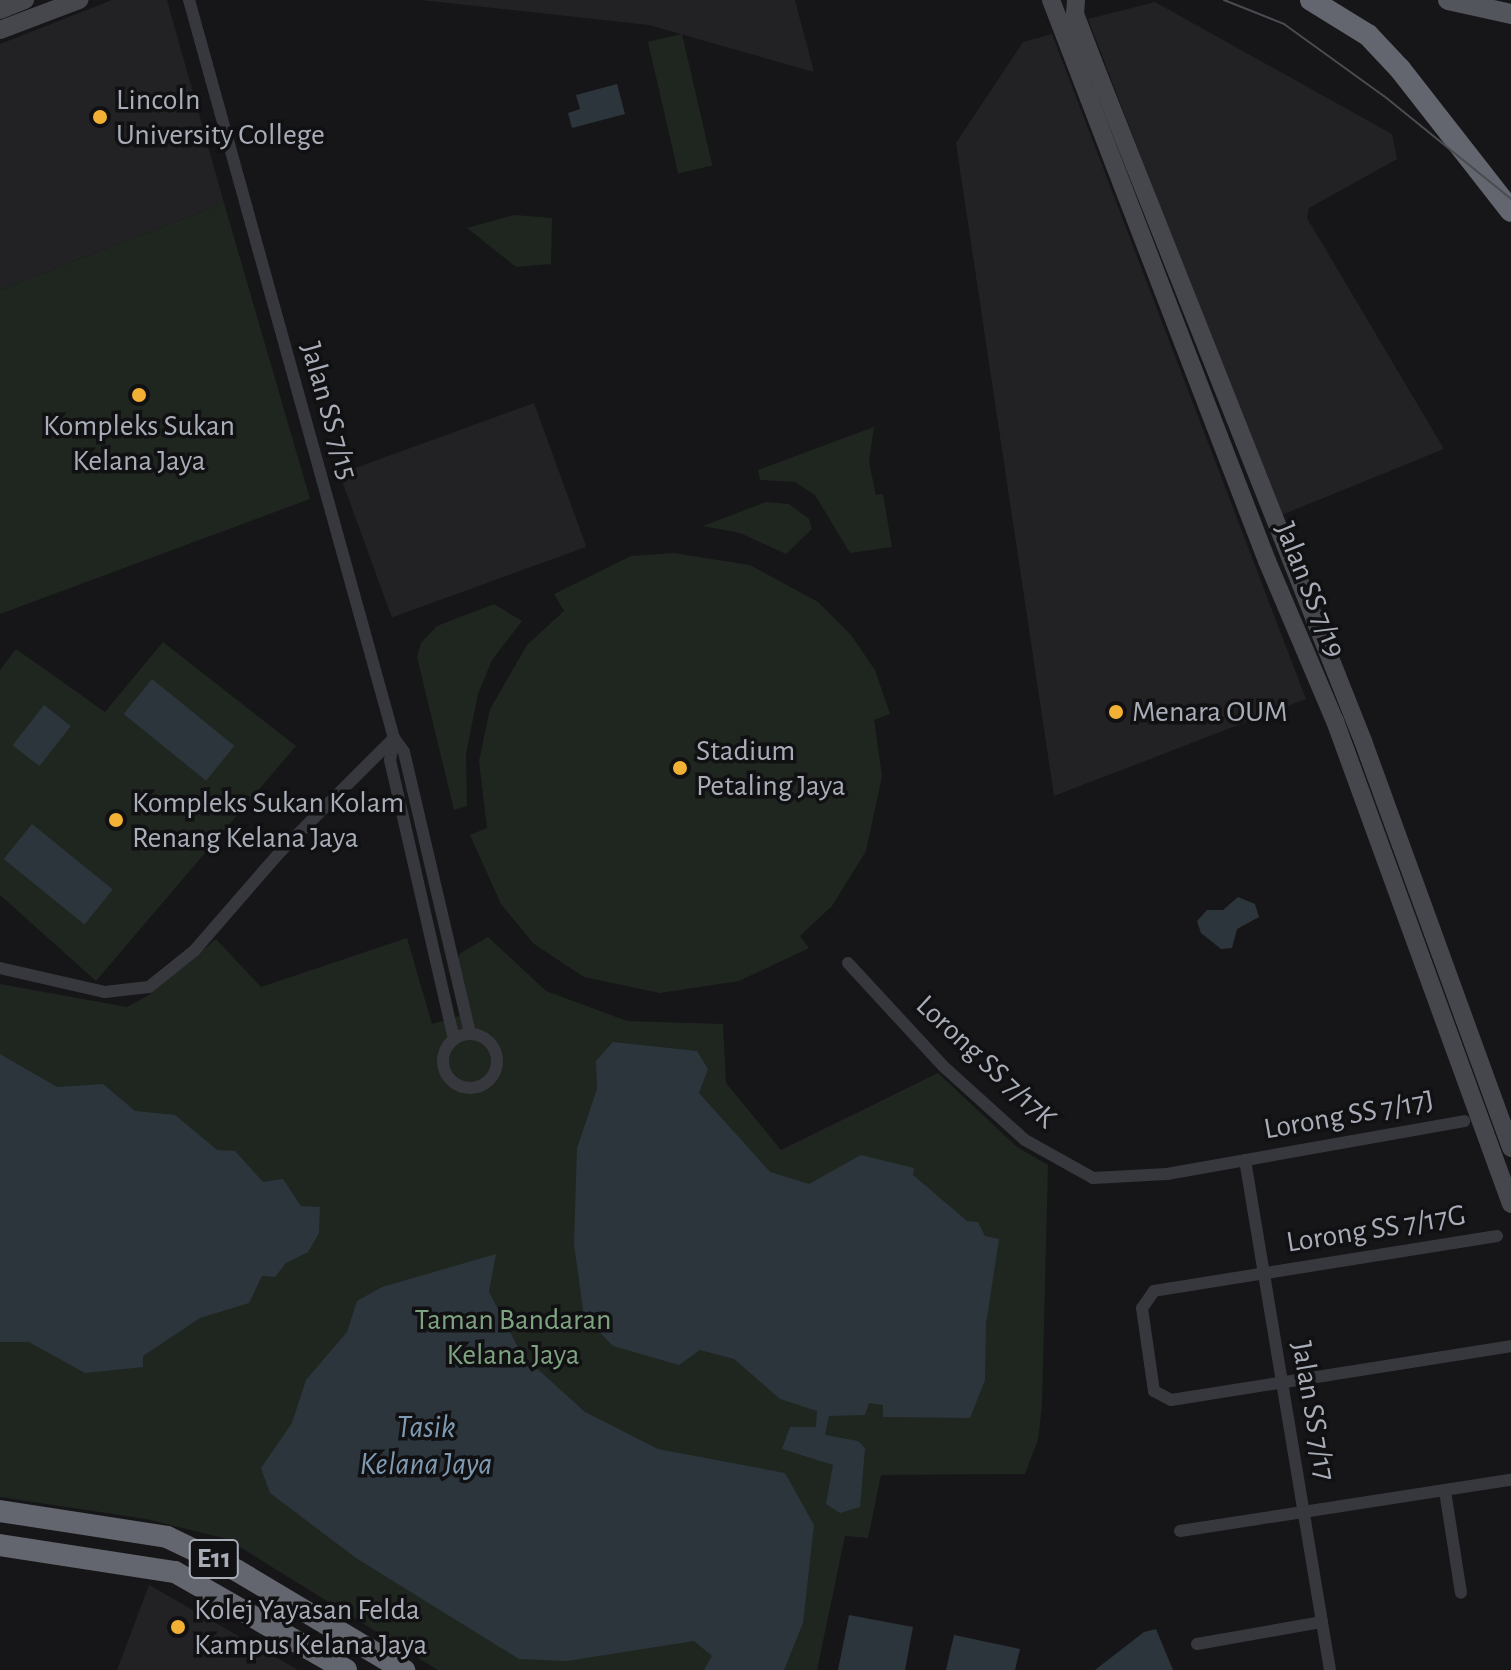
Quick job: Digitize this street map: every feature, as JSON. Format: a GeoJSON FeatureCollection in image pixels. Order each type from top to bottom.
{"type":"FeatureCollection","features":[{"type":"Feature","properties":{"kind":"highway"},"geometry":{"type":"LineString","coordinates":[[1311,0],[1368,35],[1400,69],[1511,211]]}},
{"type":"Feature","properties":{"kind":"highway","name":"E11"},"geometry":{"type":"LineString","coordinates":[[0,1511],[167,1537],[236,1570],[404,1670]]}},
{"type":"Feature","properties":{"kind":"highway","name":"E11"},"geometry":{"type":"LineString","coordinates":[[0,1545],[175,1572],[346,1670]]}},
{"type":"Feature","properties":{"kind":"main road"},"geometry":{"type":"LineString","coordinates":[[1448,0],[1511,14]]}},
{"type":"Feature","properties":{"kind":"street"},"geometry":{"type":"LineString","coordinates":[[0,10],[25,0]]}},
{"type":"Feature","properties":{"kind":"street"},"geometry":{"type":"LineString","coordinates":[[0,30],[79,0]]}},
{"type":"Feature","properties":{"kind":"street","name":"Jalan SS 7/15"},"geometry":{"type":"LineString","coordinates":[[189,0],[394,738],[404,752],[433,862],[470,1033]]}},
{"type":"Feature","properties":{"kind":"street","name":"Jalan SS 7/19"},"geometry":{"type":"LineString","coordinates":[[1051,0],[1261,546],[1335,721],[1511,1204]]}},
{"type":"Feature","properties":{"kind":"street","name":"Jalan SS 7/19"},"geometry":{"type":"LineString","coordinates":[[1076,0],[1075,14],[1363,741],[1511,1148]]}},
{"type":"Feature","properties":{"kind":"street"},"geometry":{"type":"LineString","coordinates":[[394,738],[390,760],[454,1039]]}},
{"type":"Feature","properties":{"kind":"street"},"geometry":{"type":"LineString","coordinates":[[0,968],[105,992],[149,987],[194,951],[280,852],[394,738]]}},
{"type":"Feature","properties":{"kind":"street"},"geometry":{"type":"LineString","coordinates":[[416,866],[433,862]]}},
{"type":"Feature","properties":{"kind":"street","name":"Lorong SS 7/17K"},"geometry":{"type":"LineString","coordinates":[[848,963],[943,1066],[1025,1140],[1093,1178],[1122,1179],[1245,1160]]}},
{"type":"Feature","properties":{"kind":"street"},"geometry":{"type":"LineString","coordinates":[[470,1033],[491,1044],[497,1060],[493,1076],[479,1087],[461,1087],[446,1076],[443,1058],[454,1039],[470,1033]]}},
{"type":"Feature","properties":{"kind":"street","name":"Lorong SS 7/17J"},"geometry":{"type":"LineString","coordinates":[[1245,1160],[1464,1121]]}},
{"type":"Feature","properties":{"kind":"street","name":"Jalan SS 7/17"},"geometry":{"type":"LineString","coordinates":[[1245,1160],[1330,1670]]}},
{"type":"Feature","properties":{"kind":"street","name":"Lorong SS 7/17G"},"geometry":{"type":"LineString","coordinates":[[1282,1384],[1171,1400],[1154,1391],[1142,1308],[1154,1291],[1497,1236]]}},
{"type":"Feature","properties":{"kind":"street"},"geometry":{"type":"LineString","coordinates":[[1282,1384],[1511,1346]]}},
{"type":"Feature","properties":{"kind":"street"},"geometry":{"type":"LineString","coordinates":[[1180,1531],[1511,1480]]}},
{"type":"Feature","properties":{"kind":"street"},"geometry":{"type":"LineString","coordinates":[[1445,1491],[1461,1593]]}},
{"type":"Feature","properties":{"kind":"street"},"geometry":{"type":"LineString","coordinates":[[1197,1644],[1322,1622]]}},
{"type":"Feature","properties":{"kind":"shaded area","name":"Lincoln University College"},"geometry":{"type":"Polygon","coordinates":[[[112,0],[167,0],[224,203],[0,290],[0,44],[112,0]]]}},
{"type":"Feature","properties":{"kind":"shaded area"},"geometry":{"type":"Polygon","coordinates":[[[421,0],[795,0],[814,72],[649,25],[421,0]]]}},
{"type":"Feature","properties":{"kind":"shaded area"},"geometry":{"type":"Polygon","coordinates":[[[1155,2],[1392,134],[1397,159],[1309,208],[1307,218],[1444,449],[1279,516],[1088,19],[1155,2]]]}},
{"type":"Feature","properties":{"kind":"shaded area"},"geometry":{"type":"Polygon","coordinates":[[[1052,34],[1306,699],[1054,796],[956,143],[1023,42],[1052,34]]]}},
{"type":"Feature","properties":{"kind":"shaded area"},"geometry":{"type":"Polygon","coordinates":[[[534,403],[586,547],[392,618],[339,474],[534,403]]]}},
{"type":"Feature","properties":{"kind":"shaded area","name":"Kolej Yayasan Felda Kampus Kelana Jaya"},"geometry":{"type":"Polygon","coordinates":[[[149,1585],[298,1670],[117,1670],[149,1585]]]}},
{"type":"Feature","properties":{"kind":"green space"},"geometry":{"type":"Polygon","coordinates":[[[682,34],[712,166],[678,173],[648,42],[682,34]]]}},
{"type":"Feature","properties":{"kind":"green space","name":"Kompleks Sukan Kelana Jaya"},"geometry":{"type":"Polygon","coordinates":[[[224,203],[310,499],[0,614],[0,290],[224,203]]]}},
{"type":"Feature","properties":{"kind":"green space"},"geometry":{"type":"Polygon","coordinates":[[[514,215],[552,218],[551,264],[516,267],[467,228],[514,215]]]}},
{"type":"Feature","properties":{"kind":"green space"},"geometry":{"type":"Polygon","coordinates":[[[874,427],[869,462],[876,495],[883,494],[892,547],[850,553],[815,495],[795,482],[760,480],[758,470],[874,427]]]}},
{"type":"Feature","properties":{"kind":"green space"},"geometry":{"type":"Polygon","coordinates":[[[766,502],[789,504],[809,519],[812,529],[786,554],[740,533],[703,526],[766,502]]]}},
{"type":"Feature","properties":{"kind":"green space","name":"Stadium Petaling Jaya"},"geometry":{"type":"Polygon","coordinates":[[[673,553],[750,565],[818,602],[851,635],[875,670],[890,714],[874,720],[882,776],[866,851],[832,906],[800,936],[809,948],[739,981],[660,993],[584,977],[534,944],[501,904],[470,835],[487,828],[479,761],[490,709],[527,645],[564,611],[554,594],[631,556],[673,553]]]}},
{"type":"Feature","properties":{"kind":"green space"},"geometry":{"type":"Polygon","coordinates":[[[494,604],[522,621],[492,660],[478,694],[466,754],[467,806],[454,810],[417,657],[421,643],[437,626],[494,604]]]}},
{"type":"Feature","properties":{"kind":"green space","name":"Kompleks Sukan Kolam Renang Kelana Jaya"},"geometry":{"type":"Polygon","coordinates":[[[163,642],[296,746],[96,981],[0,895],[0,670],[16,649],[105,712],[163,642]]]}},
{"type":"Feature","properties":{"kind":"green space","name":"Taman Bandaran Kelana Jaya"},"geometry":{"type":"Polygon","coordinates":[[[488,937],[546,991],[627,1021],[723,1024],[726,1083],[781,1150],[938,1073],[1017,1147],[1048,1165],[1042,1405],[1038,1440],[1025,1474],[881,1475],[868,1538],[845,1536],[817,1670],[438,1670],[227,1539],[146,1519],[0,1497],[0,984],[127,1007],[149,995],[216,939],[261,987],[407,938],[432,1024],[470,1013],[456,970],[459,954],[488,937]]]}},
{"type":"Feature","properties":{"kind":"water"},"geometry":{"type":"Polygon","coordinates":[[[617,84],[625,114],[572,128],[568,113],[580,109],[576,95],[617,84]]]}},
{"type":"Feature","properties":{"kind":"water"},"geometry":{"type":"Polygon","coordinates":[[[152,679],[234,746],[206,781],[124,714],[152,679]]]}},
{"type":"Feature","properties":{"kind":"water"},"geometry":{"type":"Polygon","coordinates":[[[44,705],[71,726],[39,766],[13,745],[44,705]]]}},
{"type":"Feature","properties":{"kind":"water"},"geometry":{"type":"Polygon","coordinates":[[[32,824],[113,889],[85,924],[4,859],[32,824]]]}},
{"type":"Feature","properties":{"kind":"water"},"geometry":{"type":"Polygon","coordinates":[[[1238,897],[1255,904],[1259,917],[1237,929],[1232,948],[1221,949],[1201,933],[1197,921],[1207,910],[1223,910],[1238,897]]]}},
{"type":"Feature","properties":{"kind":"water"},"geometry":{"type":"Polygon","coordinates":[[[613,1042],[697,1051],[708,1069],[699,1093],[770,1172],[809,1184],[861,1155],[914,1168],[913,1175],[967,1221],[978,1222],[985,1236],[999,1239],[986,1324],[985,1380],[970,1418],[883,1417],[883,1405],[869,1403],[865,1415],[829,1416],[825,1435],[858,1441],[865,1448],[860,1507],[840,1513],[826,1504],[833,1465],[782,1449],[790,1427],[816,1427],[817,1411],[780,1399],[734,1359],[700,1350],[679,1365],[613,1346],[584,1316],[574,1244],[577,1148],[597,1089],[596,1061],[613,1042]]]}},
{"type":"Feature","properties":{"kind":"water"},"geometry":{"type":"Polygon","coordinates":[[[0,1054],[57,1087],[103,1084],[135,1111],[175,1115],[217,1150],[235,1151],[263,1182],[283,1179],[301,1206],[320,1207],[319,1233],[308,1252],[286,1263],[275,1277],[262,1276],[249,1303],[200,1318],[143,1356],[143,1367],[85,1373],[29,1342],[0,1342],[0,1054]]]}},
{"type":"Feature","properties":{"kind":"water","name":"Tasik Kelana Jaya"},"geometry":{"type":"Polygon","coordinates":[[[496,1254],[489,1292],[522,1355],[585,1412],[658,1449],[785,1473],[814,1525],[803,1623],[784,1670],[704,1670],[712,1656],[694,1641],[567,1661],[519,1659],[356,1558],[270,1493],[261,1468],[292,1423],[306,1380],[347,1332],[357,1301],[382,1287],[496,1254]]]}},
{"type":"Feature","properties":{"kind":"water"},"geometry":{"type":"Polygon","coordinates":[[[849,1615],[913,1627],[905,1670],[838,1670],[849,1615]]]}},
{"type":"Feature","properties":{"kind":"water"},"geometry":{"type":"Polygon","coordinates":[[[1156,1629],[1173,1670],[1095,1670],[1144,1632],[1156,1629]]]}},
{"type":"Feature","properties":{"kind":"water"},"geometry":{"type":"Polygon","coordinates":[[[954,1635],[1020,1649],[1015,1670],[946,1670],[954,1635]]]}},
{"type":"Feature","properties":{"kind":"tram line"},"geometry":{"type":"LineString","coordinates":[[1224,0],[1284,24],[1384,96],[1511,199]]}},
{"type":"Feature","properties":{"kind":"place","name":"Lincoln University College"},"geometry":{"type":"Point","coordinates":[100,117]}},
{"type":"Feature","properties":{"kind":"place","name":"Kompleks Sukan Kelana Jaya"},"geometry":{"type":"Point","coordinates":[139,395]}},
{"type":"Feature","properties":{"kind":"place","name":"Menara OUM"},"geometry":{"type":"Point","coordinates":[1116,712]}},
{"type":"Feature","properties":{"kind":"place","name":"Stadium Petaling Jaya"},"geometry":{"type":"Point","coordinates":[680,768]}},
{"type":"Feature","properties":{"kind":"place","name":"Kompleks Sukan Kolam Renang Kelana Jaya"},"geometry":{"type":"Point","coordinates":[116,820]}},
{"type":"Feature","properties":{"kind":"place","name":"Kolej Yayasan Felda Kampus Kelana Jaya"},"geometry":{"type":"Point","coordinates":[178,1627]}}]}
